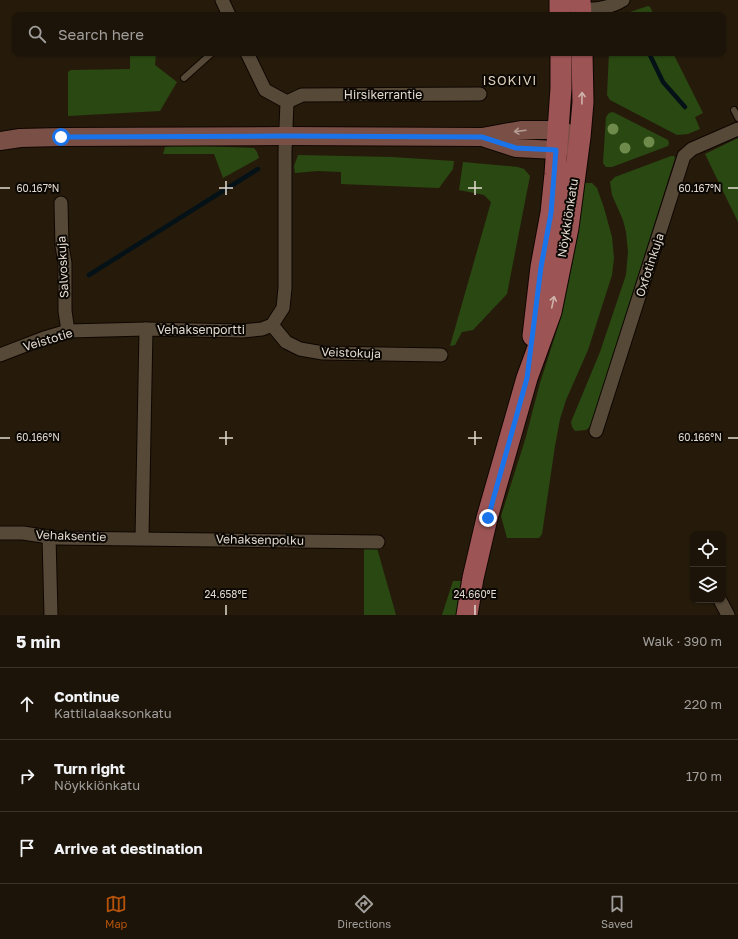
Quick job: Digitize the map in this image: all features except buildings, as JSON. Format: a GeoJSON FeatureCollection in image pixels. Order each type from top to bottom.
{"type":"FeatureCollection","features":[{"type":"Feature","properties":{"kind":"main road","name":"Nöykkiönkatu"},"geometry":{"type":"LineString","coordinates":[[527,378],[541,267],[551,213],[561,88],[561,56]]}},
{"type":"Feature","properties":{"kind":"main road","name":"Nöykkiönkatu"},"geometry":{"type":"LineString","coordinates":[[467,615],[473,578],[488,518],[527,378],[551,312],[568,228],[580,137],[583,102],[582,56]]}},
{"type":"Feature","properties":{"kind":"street"},"geometry":{"type":"LineString","coordinates":[[222,0],[228,12]]}},
{"type":"Feature","properties":{"kind":"street"},"geometry":{"type":"LineString","coordinates":[[569,6],[603,8],[622,0]]}},
{"type":"Feature","properties":{"kind":"street"},"geometry":{"type":"LineString","coordinates":[[248,56],[265,90],[287,102],[285,288],[283,308],[272,325]]}},
{"type":"Feature","properties":{"kind":"street","name":"Hirsikerrantie"},"geometry":{"type":"LineString","coordinates":[[287,102],[302,95],[480,94]]}},
{"type":"Feature","properties":{"kind":"street","name":"Oxfotinkuja"},"geometry":{"type":"LineString","coordinates":[[596,431],[684,156],[692,149],[738,129]]}},
{"type":"Feature","properties":{"kind":"street"},"geometry":{"type":"LineString","coordinates":[[0,141],[20,138],[286,136],[482,137],[521,130],[557,140],[580,137]]}},
{"type":"Feature","properties":{"kind":"street","name":"Salvoskuja"},"geometry":{"type":"LineString","coordinates":[[61,203],[62,246],[65,263],[65,312],[68,331]]}},
{"type":"Feature","properties":{"kind":"street","name":"Vehaksenportti"},"geometry":{"type":"LineString","coordinates":[[142,538],[146,329],[242,331],[262,329],[272,325]]}},
{"type":"Feature","properties":{"kind":"street","name":"Veistokuja"},"geometry":{"type":"LineString","coordinates":[[272,325],[286,342],[300,349],[323,353],[441,355]]}},
{"type":"Feature","properties":{"kind":"street","name":"Veistotie"},"geometry":{"type":"LineString","coordinates":[[0,355],[44,338],[68,331],[146,329]]}},
{"type":"Feature","properties":{"kind":"street","name":"Vehaksentie"},"geometry":{"type":"LineString","coordinates":[[0,533],[23,533],[49,537],[142,538]]}},
{"type":"Feature","properties":{"kind":"street"},"geometry":{"type":"LineString","coordinates":[[49,537],[51,615]]}},
{"type":"Feature","properties":{"kind":"street","name":"Vehaksenpolku"},"geometry":{"type":"LineString","coordinates":[[142,538],[378,542]]}},
{"type":"Feature","properties":{"kind":"street"},"geometry":{"type":"LineString","coordinates":[[722,603],[728,615]]}},
{"type":"Feature","properties":{"kind":"lane"},"geometry":{"type":"LineString","coordinates":[[184,78],[209,56]]}},
{"type":"Feature","properties":{"kind":"lane"},"geometry":{"type":"LineString","coordinates":[[734,110],[738,118]]}},
{"type":"Feature","properties":{"kind":"green space"},"geometry":{"type":"Polygon","coordinates":[[[648,6],[652,12],[630,12],[648,6]]]}},
{"type":"Feature","properties":{"kind":"green space"},"geometry":{"type":"Polygon","coordinates":[[[130,56],[156,56],[155,65],[177,82],[160,111],[68,116],[68,72],[71,70],[130,69],[130,56]]]}},
{"type":"Feature","properties":{"kind":"green space"},"geometry":{"type":"Polygon","coordinates":[[[609,56],[674,56],[703,113],[695,117],[700,129],[688,134],[677,135],[610,100],[607,95],[609,56]]]}},
{"type":"Feature","properties":{"kind":"green space"},"geometry":{"type":"Polygon","coordinates":[[[613,112],[668,140],[668,146],[612,167],[606,167],[603,163],[606,117],[609,113],[613,112]]]}},
{"type":"Feature","properties":{"kind":"green space"},"geometry":{"type":"Polygon","coordinates":[[[738,138],[738,222],[705,154],[738,138]]]}},
{"type":"Feature","properties":{"kind":"green space"},"geometry":{"type":"Polygon","coordinates":[[[180,145],[254,148],[259,158],[223,178],[214,154],[163,154],[165,147],[180,145]]]}},
{"type":"Feature","properties":{"kind":"green space"},"geometry":{"type":"Polygon","coordinates":[[[298,155],[392,157],[454,161],[453,169],[439,188],[341,184],[341,172],[318,171],[295,173],[294,166],[298,155]]]}},
{"type":"Feature","properties":{"kind":"green space"},"geometry":{"type":"Polygon","coordinates":[[[674,156],[675,158],[591,426],[586,430],[575,431],[571,422],[600,352],[626,275],[628,252],[626,232],[623,220],[612,195],[610,182],[615,177],[674,156]]]}},
{"type":"Feature","properties":{"kind":"green space"},"geometry":{"type":"Polygon","coordinates":[[[463,162],[518,167],[524,169],[530,176],[507,294],[473,330],[462,332],[455,345],[450,346],[491,202],[484,195],[459,190],[463,162]]]}},
{"type":"Feature","properties":{"kind":"green space"},"geometry":{"type":"Polygon","coordinates":[[[584,183],[592,183],[597,188],[604,208],[612,237],[614,258],[612,275],[588,350],[566,400],[560,419],[542,534],[539,538],[507,538],[501,516],[556,333],[572,266],[579,228],[584,183]]]}},
{"type":"Feature","properties":{"kind":"green space"},"geometry":{"type":"Polygon","coordinates":[[[377,548],[396,615],[364,615],[364,549],[377,548]]]}},
{"type":"Feature","properties":{"kind":"green space"},"geometry":{"type":"Polygon","coordinates":[[[453,581],[461,581],[456,615],[442,615],[453,581]]]}},
{"type":"Feature","properties":{"kind":"waterway"},"geometry":{"type":"LineString","coordinates":[[650,56],[663,82],[685,107]]}},
{"type":"Feature","properties":{"kind":"waterway"},"geometry":{"type":"LineString","coordinates":[[89,275],[258,169]]}},
{"type":"Feature","properties":{"kind":"district","name":"ISOKIVI"},"geometry":{"type":"Point","coordinates":[510,80]}},
{"type":"Feature","properties":{"kind":"route"},"geometry":{"type":"LineString","coordinates":[[61,137],[482,137],[516,148],[556,150],[551,213],[541,267],[527,378],[488,518]]}}]}
